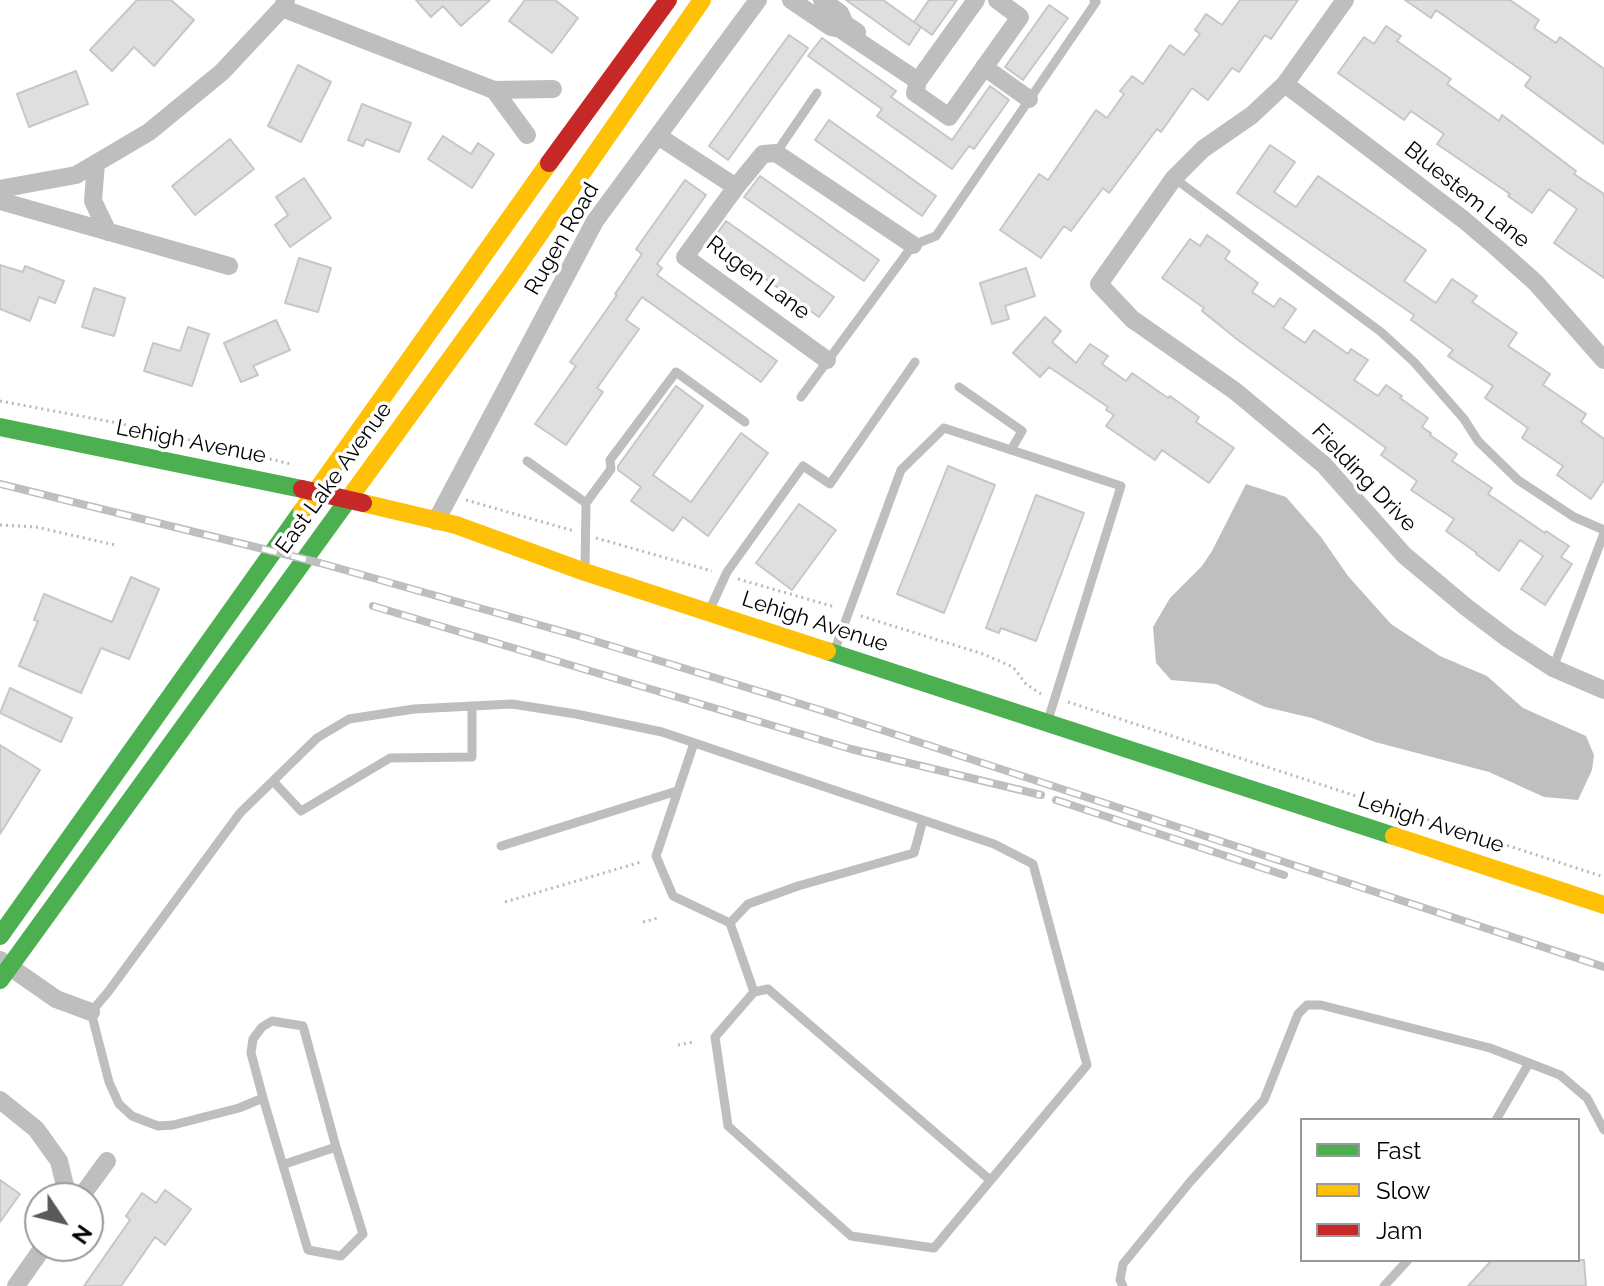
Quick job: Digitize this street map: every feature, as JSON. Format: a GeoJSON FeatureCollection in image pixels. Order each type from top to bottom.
{"type":"FeatureCollection","features":[{"type":"Feature","properties":{"kind":"main road","name":"East Lake Avenue"},"geometry":{"type":"LineString","coordinates":[[0,936],[668,0]]}},
{"type":"Feature","properties":{"kind":"main road","name":"East Lake Avenue"},"geometry":{"type":"LineString","coordinates":[[3,969],[509,278],[702,0]]}},
{"type":"Feature","properties":{"kind":"main road","name":"Lehigh Avenue"},"geometry":{"type":"LineString","coordinates":[[0,427],[302,489],[456,525],[585,572],[1604,905]]}},
{"type":"Feature","properties":{"kind":"street","name":"Rugen Road"},"geometry":{"type":"LineString","coordinates":[[436,521],[595,221],[758,0]]}},
{"type":"Feature","properties":{"kind":"street"},"geometry":{"type":"LineString","coordinates":[[791,0],[920,79]]}},
{"type":"Feature","properties":{"kind":"street"},"geometry":{"type":"LineString","coordinates":[[822,0],[840,13],[845,24],[920,79]]}},
{"type":"Feature","properties":{"kind":"street"},"geometry":{"type":"LineString","coordinates":[[976,0],[920,79],[915,93],[949,117],[1020,17],[997,0]]}},
{"type":"Feature","properties":{"kind":"street"},"geometry":{"type":"LineString","coordinates":[[1174,178],[1203,149],[1252,115],[1285,84],[1345,0]]}},
{"type":"Feature","properties":{"kind":"street"},"geometry":{"type":"LineString","coordinates":[[0,189],[76,175],[149,132],[222,72],[284,4],[494,90],[553,89]]}},
{"type":"Feature","properties":{"kind":"street"},"geometry":{"type":"LineString","coordinates":[[984,67],[1029,99]]}},
{"type":"Feature","properties":{"kind":"street","name":"Bluestem Lane"},"geometry":{"type":"LineString","coordinates":[[1285,84],[1497,248],[1536,283],[1604,360]]}},
{"type":"Feature","properties":{"kind":"street"},"geometry":{"type":"LineString","coordinates":[[494,90],[527,135]]}},
{"type":"Feature","properties":{"kind":"street"},"geometry":{"type":"LineString","coordinates":[[658,136],[736,187]]}},
{"type":"Feature","properties":{"kind":"street"},"geometry":{"type":"LineString","coordinates":[[776,153],[913,245]]}},
{"type":"Feature","properties":{"kind":"street","name":"Rugen Lane"},"geometry":{"type":"LineString","coordinates":[[776,153],[763,154],[685,257],[827,360]]}},
{"type":"Feature","properties":{"kind":"street"},"geometry":{"type":"LineString","coordinates":[[96,163],[93,201],[108,232]]}},
{"type":"Feature","properties":{"kind":"street","name":"Fielding Drive"},"geometry":{"type":"LineString","coordinates":[[1174,178],[1099,284],[1132,319],[1235,391],[1324,465],[1404,555],[1445,590],[1507,638],[1553,668],[1604,690]]}},
{"type":"Feature","properties":{"kind":"street"},"geometry":{"type":"LineString","coordinates":[[0,201],[229,266]]}},
{"type":"Feature","properties":{"kind":"street"},"geometry":{"type":"LineString","coordinates":[[3,969],[56,999],[91,1012]]}},
{"type":"Feature","properties":{"kind":"street"},"geometry":{"type":"LineString","coordinates":[[0,1100],[36,1129],[59,1161],[64,1182]]}},
{"type":"Feature","properties":{"kind":"street"},"geometry":{"type":"LineString","coordinates":[[92,1182],[107,1161]]}},
{"type":"Feature","properties":{"kind":"street"},"geometry":{"type":"LineString","coordinates":[[16,1286],[33,1262]]}},
{"type":"Feature","properties":{"kind":"lane"},"geometry":{"type":"LineString","coordinates":[[801,397],[913,245],[936,236],[1096,2],[1094,0]]}},
{"type":"Feature","properties":{"kind":"lane"},"geometry":{"type":"LineString","coordinates":[[776,153],[817,93]]}},
{"type":"Feature","properties":{"kind":"lane"},"geometry":{"type":"LineString","coordinates":[[1174,178],[1381,332],[1414,362],[1464,419],[1478,441],[1518,480],[1574,517],[1604,532],[1553,668]]}},
{"type":"Feature","properties":{"kind":"lane"},"geometry":{"type":"LineString","coordinates":[[709,612],[726,575],[803,466],[830,484],[915,362]]}},
{"type":"Feature","properties":{"kind":"lane"},"geometry":{"type":"LineString","coordinates":[[585,572],[586,503],[611,469],[610,460],[676,372],[745,422]]}},
{"type":"Feature","properties":{"kind":"lane"},"geometry":{"type":"LineString","coordinates":[[959,387],[1022,431],[1011,450]]}},
{"type":"Feature","properties":{"kind":"lane"},"geometry":{"type":"LineString","coordinates":[[834,653],[901,470],[944,428],[1121,486],[1047,723]]}},
{"type":"Feature","properties":{"kind":"lane"},"geometry":{"type":"LineString","coordinates":[[527,461],[586,503]]}},
{"type":"Feature","properties":{"kind":"lane"},"geometry":{"type":"LineString","coordinates":[[263,1098],[239,1108],[173,1125],[158,1126],[132,1116],[119,1104],[109,1082],[91,1012],[240,813],[317,738],[349,719],[414,709],[512,704],[662,732],[994,844],[1033,864],[1087,1065],[934,1248],[851,1236],[728,1126],[715,1037],[754,992],[768,989],[990,1180]]}},
{"type":"Feature","properties":{"kind":"lane"},"geometry":{"type":"LineString","coordinates":[[273,781],[301,811],[390,758],[472,757],[472,706]]}},
{"type":"Feature","properties":{"kind":"lane"},"geometry":{"type":"LineString","coordinates":[[694,743],[656,856],[673,896],[730,923],[754,992]]}},
{"type":"Feature","properties":{"kind":"lane"},"geometry":{"type":"LineString","coordinates":[[501,846],[677,791]]}},
{"type":"Feature","properties":{"kind":"lane"},"geometry":{"type":"LineString","coordinates":[[730,923],[748,904],[798,886],[914,853],[923,820]]}},
{"type":"Feature","properties":{"kind":"lane"},"geometry":{"type":"LineString","coordinates":[[1123,1286],[1120,1280],[1123,1264],[1190,1182],[1264,1100],[1298,1014],[1307,1005],[1321,1005],[1490,1048],[1560,1075],[1587,1098],[1604,1130]]}},
{"type":"Feature","properties":{"kind":"lane"},"geometry":{"type":"LineString","coordinates":[[272,1021],[303,1026],[363,1234],[341,1256],[308,1250],[263,1098],[251,1053],[253,1039],[262,1027],[272,1021]]}},
{"type":"Feature","properties":{"kind":"lane"},"geometry":{"type":"LineString","coordinates":[[1497,1118],[1529,1063]]}},
{"type":"Feature","properties":{"kind":"lane"},"geometry":{"type":"LineString","coordinates":[[285,1164],[336,1147]]}},
{"type":"Feature","properties":{"kind":"lane"},"geometry":{"type":"LineString","coordinates":[[1384,1286],[1406,1262]]}},
{"type":"Feature","properties":{"kind":"path"},"geometry":{"type":"LineString","coordinates":[[0,401],[118,423],[302,467]]}},
{"type":"Feature","properties":{"kind":"path"},"geometry":{"type":"LineString","coordinates":[[466,500],[983,654],[1013,667],[1034,691],[1604,877]]}},
{"type":"Feature","properties":{"kind":"path"},"geometry":{"type":"LineString","coordinates":[[0,525],[36,527],[115,545]]}},
{"type":"Feature","properties":{"kind":"path"},"geometry":{"type":"LineString","coordinates":[[505,902],[641,862]]}},
{"type":"Feature","properties":{"kind":"path"},"geometry":{"type":"LineString","coordinates":[[643,922],[658,918]]}},
{"type":"Feature","properties":{"kind":"path"},"geometry":{"type":"LineString","coordinates":[[678,1045],[693,1042]]}},
{"type":"Feature","properties":{"kind":"shaded area"},"geometry":{"type":"Polygon","coordinates":[[[1246,484],[1286,497],[1321,537],[1348,576],[1391,624],[1440,656],[1487,676],[1523,708],[1586,736],[1594,755],[1592,770],[1578,800],[1544,797],[1489,772],[1375,742],[1312,718],[1265,707],[1216,684],[1171,680],[1156,663],[1153,627],[1170,598],[1202,566],[1212,551],[1246,484]]]}},
{"type":"Feature","properties":{"kind":"building"},"geometry":{"type":"Polygon","coordinates":[[[137,0],[171,0],[194,20],[154,66],[134,47],[112,71],[90,50],[137,0]]]}},
{"type":"Feature","properties":{"kind":"building"},"geometry":{"type":"Polygon","coordinates":[[[416,0],[490,0],[461,26],[443,6],[431,17],[416,0]]]}},
{"type":"Feature","properties":{"kind":"building"},"geometry":{"type":"Polygon","coordinates":[[[525,0],[555,0],[578,18],[552,53],[509,21],[525,0]]]}},
{"type":"Feature","properties":{"kind":"building"},"geometry":{"type":"Polygon","coordinates":[[[846,0],[883,0],[921,27],[909,45],[846,0]]]}},
{"type":"Feature","properties":{"kind":"building"},"geometry":{"type":"Polygon","coordinates":[[[929,0],[957,0],[932,35],[914,22],[929,0]]]}},
{"type":"Feature","properties":{"kind":"building"},"geometry":{"type":"Polygon","coordinates":[[[1240,0],[1298,0],[1271,39],[1265,35],[1239,72],[1232,68],[1208,100],[1192,88],[1161,132],[1157,129],[1109,193],[1103,188],[1071,231],[1064,226],[1041,258],[1000,230],[1039,174],[1048,180],[1096,110],[1107,118],[1124,94],[1120,91],[1132,76],[1143,84],[1170,45],[1184,55],[1200,34],[1195,30],[1206,14],[1222,25],[1240,0]]]}},
{"type":"Feature","properties":{"kind":"building"},"geometry":{"type":"Polygon","coordinates":[[[1405,0],[1510,0],[1539,20],[1534,28],[1556,43],[1560,37],[1604,69],[1604,144],[1525,86],[1531,77],[1436,10],[1431,18],[1405,0]]]}},
{"type":"Feature","properties":{"kind":"building"},"geometry":{"type":"Polygon","coordinates":[[[1049,5],[1068,18],[1023,80],[1005,67],[1049,5]]]}},
{"type":"Feature","properties":{"kind":"building"},"geometry":{"type":"Polygon","coordinates":[[[1386,26],[1401,36],[1397,41],[1451,79],[1447,84],[1499,121],[1502,115],[1576,171],[1574,174],[1604,194],[1604,278],[1554,243],[1577,209],[1549,189],[1532,213],[1508,196],[1510,194],[1437,144],[1444,134],[1411,111],[1404,120],[1338,73],[1364,37],[1374,44],[1386,26]]]}},
{"type":"Feature","properties":{"kind":"building"},"geometry":{"type":"Polygon","coordinates":[[[789,35],[808,48],[728,160],[709,146],[789,35]]]}},
{"type":"Feature","properties":{"kind":"building"},"geometry":{"type":"Polygon","coordinates":[[[822,38],[896,91],[891,97],[952,140],[990,86],[1009,100],[974,149],[969,146],[952,169],[877,116],[882,109],[808,56],[822,38]]]}},
{"type":"Feature","properties":{"kind":"building"},"geometry":{"type":"Polygon","coordinates":[[[298,65],[331,82],[301,142],[268,126],[298,65]]]}},
{"type":"Feature","properties":{"kind":"building"},"geometry":{"type":"Polygon","coordinates":[[[76,71],[88,104],[29,127],[17,94],[76,71]]]}},
{"type":"Feature","properties":{"kind":"building"},"geometry":{"type":"Polygon","coordinates":[[[362,104],[411,123],[399,152],[366,139],[363,146],[348,140],[362,104]]]}},
{"type":"Feature","properties":{"kind":"building"},"geometry":{"type":"Polygon","coordinates":[[[829,120],[936,196],[922,216],[815,140],[829,120]]]}},
{"type":"Feature","properties":{"kind":"building"},"geometry":{"type":"Polygon","coordinates":[[[443,136],[471,154],[478,143],[494,154],[472,188],[428,159],[443,136]]]}},
{"type":"Feature","properties":{"kind":"building"},"geometry":{"type":"Polygon","coordinates":[[[230,139],[254,169],[195,215],[172,186],[230,139]]]}},
{"type":"Feature","properties":{"kind":"building"},"geometry":{"type":"Polygon","coordinates":[[[1270,145],[1295,162],[1274,192],[1296,207],[1318,176],[1426,250],[1404,281],[1436,303],[1452,279],[1477,296],[1472,302],[1517,333],[1508,346],[1550,374],[1543,385],[1586,414],[1581,422],[1604,439],[1604,480],[1591,499],[1557,475],[1563,466],[1522,438],[1528,428],[1485,398],[1493,386],[1448,356],[1453,350],[1411,320],[1414,315],[1237,193],[1270,145]]]}},
{"type":"Feature","properties":{"kind":"building"},"geometry":{"type":"Polygon","coordinates":[[[760,176],[879,260],[864,281],[744,197],[760,176]]]}},
{"type":"Feature","properties":{"kind":"building"},"geometry":{"type":"Polygon","coordinates":[[[304,178],[331,218],[290,247],[275,225],[288,215],[276,197],[304,178]]]}},
{"type":"Feature","properties":{"kind":"building"},"geometry":{"type":"Polygon","coordinates":[[[685,180],[706,195],[657,264],[662,268],[657,275],[777,361],[761,382],[642,297],[626,320],[639,329],[597,388],[603,392],[566,445],[535,424],[576,366],[570,362],[642,254],[636,249],[685,180]]]}},
{"type":"Feature","properties":{"kind":"building"},"geometry":{"type":"Polygon","coordinates":[[[726,221],[834,297],[819,317],[712,241],[726,221]]]}},
{"type":"Feature","properties":{"kind":"building"},"geometry":{"type":"Polygon","coordinates":[[[1207,235],[1230,251],[1225,259],[1258,283],[1252,292],[1274,307],[1280,298],[1296,309],[1283,328],[1305,343],[1314,330],[1348,354],[1351,349],[1368,360],[1354,380],[1378,396],[1386,385],[1402,396],[1400,398],[1428,418],[1422,427],[1457,454],[1452,461],[1492,488],[1488,494],[1569,546],[1561,557],[1572,564],[1545,605],[1521,589],[1543,556],[1520,540],[1499,571],[1446,531],[1454,519],[1411,490],[1417,481],[1381,455],[1386,448],[1238,340],[1202,311],[1204,308],[1162,278],[1190,239],[1200,246],[1207,235]]]}},
{"type":"Feature","properties":{"kind":"building"},"geometry":{"type":"Polygon","coordinates":[[[299,258],[331,268],[318,312],[285,303],[299,258]]]}},
{"type":"Feature","properties":{"kind":"building"},"geometry":{"type":"Polygon","coordinates":[[[0,265],[23,272],[25,266],[64,281],[55,303],[39,297],[30,321],[0,309],[0,265]]]}},
{"type":"Feature","properties":{"kind":"building"},"geometry":{"type":"Polygon","coordinates":[[[1026,268],[1035,296],[1005,306],[1009,319],[992,324],[980,283],[1026,268]]]}},
{"type":"Feature","properties":{"kind":"building"},"geometry":{"type":"Polygon","coordinates":[[[94,288],[125,298],[114,336],[82,327],[94,288]]]}},
{"type":"Feature","properties":{"kind":"building"},"geometry":{"type":"Polygon","coordinates":[[[1045,317],[1061,331],[1052,342],[1076,363],[1090,344],[1108,356],[1102,364],[1126,381],[1132,373],[1168,398],[1170,396],[1199,417],[1196,422],[1234,448],[1209,483],[1162,450],[1155,460],[1106,426],[1114,415],[1106,410],[1108,407],[1049,367],[1040,377],[1013,353],[1045,317]]]}},
{"type":"Feature","properties":{"kind":"building"},"geometry":{"type":"Polygon","coordinates":[[[276,320],[290,350],[253,366],[258,375],[241,382],[224,343],[276,320]]]}},
{"type":"Feature","properties":{"kind":"building"},"geometry":{"type":"Polygon","coordinates":[[[188,327],[209,334],[192,386],[144,371],[153,343],[180,351],[188,327]]]}},
{"type":"Feature","properties":{"kind":"building"},"geometry":{"type":"Polygon","coordinates":[[[676,386],[703,406],[653,475],[691,502],[741,433],[768,453],[708,536],[683,517],[673,531],[631,501],[641,487],[618,470],[676,386]]]}},
{"type":"Feature","properties":{"kind":"building"},"geometry":{"type":"Polygon","coordinates":[[[948,466],[995,485],[944,613],[897,594],[948,466]]]}},
{"type":"Feature","properties":{"kind":"building"},"geometry":{"type":"Polygon","coordinates":[[[1036,495],[1084,513],[1036,641],[1001,628],[999,633],[986,628],[1036,495]]]}},
{"type":"Feature","properties":{"kind":"building"},"geometry":{"type":"Polygon","coordinates":[[[799,504],[836,530],[792,590],[756,563],[799,504]]]}},
{"type":"Feature","properties":{"kind":"building"},"geometry":{"type":"Polygon","coordinates":[[[131,577],[159,589],[129,659],[101,648],[81,693],[19,666],[38,621],[34,620],[44,594],[112,622],[131,577]]]}},
{"type":"Feature","properties":{"kind":"building"},"geometry":{"type":"Polygon","coordinates":[[[10,688],[72,718],[61,742],[0,713],[10,688]]]}},
{"type":"Feature","properties":{"kind":"building"},"geometry":{"type":"Polygon","coordinates":[[[0,745],[40,770],[0,834],[0,745]]]}},
{"type":"Feature","properties":{"kind":"building"},"geometry":{"type":"Polygon","coordinates":[[[0,1180],[20,1194],[0,1222],[0,1180]]]}},
{"type":"Feature","properties":{"kind":"building"},"geometry":{"type":"Polygon","coordinates":[[[165,1190],[191,1209],[165,1245],[155,1237],[121,1286],[84,1286],[101,1262],[104,1262],[104,1257],[130,1220],[126,1216],[142,1193],[156,1203],[165,1190]]]}},
{"type":"Feature","properties":{"kind":"building"},"geometry":{"type":"Polygon","coordinates":[[[1584,1260],[1586,1286],[1468,1286],[1490,1262],[1584,1260]]]}},
{"type":"Feature","properties":{"kind":"railway"},"geometry":{"type":"LineString","coordinates":[[0,484],[320,563],[575,635],[827,712],[1604,967]]}},
{"type":"Feature","properties":{"kind":"railway"},"geometry":{"type":"LineString","coordinates":[[373,606],[851,749],[1041,795]]}},
{"type":"Feature","properties":{"kind":"railway"},"geometry":{"type":"LineString","coordinates":[[1056,800],[1284,875]]}},
{"type":"Feature","properties":{"kind":"traffic: fast"},"geometry":{"type":"LineString","coordinates":[[0,427],[302,489]]}},
{"type":"Feature","properties":{"kind":"traffic: fast"},"geometry":{"type":"LineString","coordinates":[[0,980],[350,497]]}},
{"type":"Feature","properties":{"kind":"traffic: fast"},"geometry":{"type":"LineString","coordinates":[[0,936],[302,511]]}},
{"type":"Feature","properties":{"kind":"traffic: fast"},"geometry":{"type":"LineString","coordinates":[[827,651],[1394,836]]}},
{"type":"Feature","properties":{"kind":"traffic: slow"},"geometry":{"type":"LineString","coordinates":[[350,497],[509,278],[702,0]]}},
{"type":"Feature","properties":{"kind":"traffic: slow"},"geometry":{"type":"LineString","coordinates":[[302,511],[549,163]]}},
{"type":"Feature","properties":{"kind":"traffic: slow"},"geometry":{"type":"LineString","coordinates":[[363,503],[456,525],[585,572],[827,651]]}},
{"type":"Feature","properties":{"kind":"traffic: slow"},"geometry":{"type":"LineString","coordinates":[[1394,836],[1604,905]]}},
{"type":"Feature","properties":{"kind":"traffic: jam"},"geometry":{"type":"LineString","coordinates":[[549,163],[668,0]]}},
{"type":"Feature","properties":{"kind":"traffic: jam"},"geometry":{"type":"LineString","coordinates":[[302,489],[363,503]]}}]}
